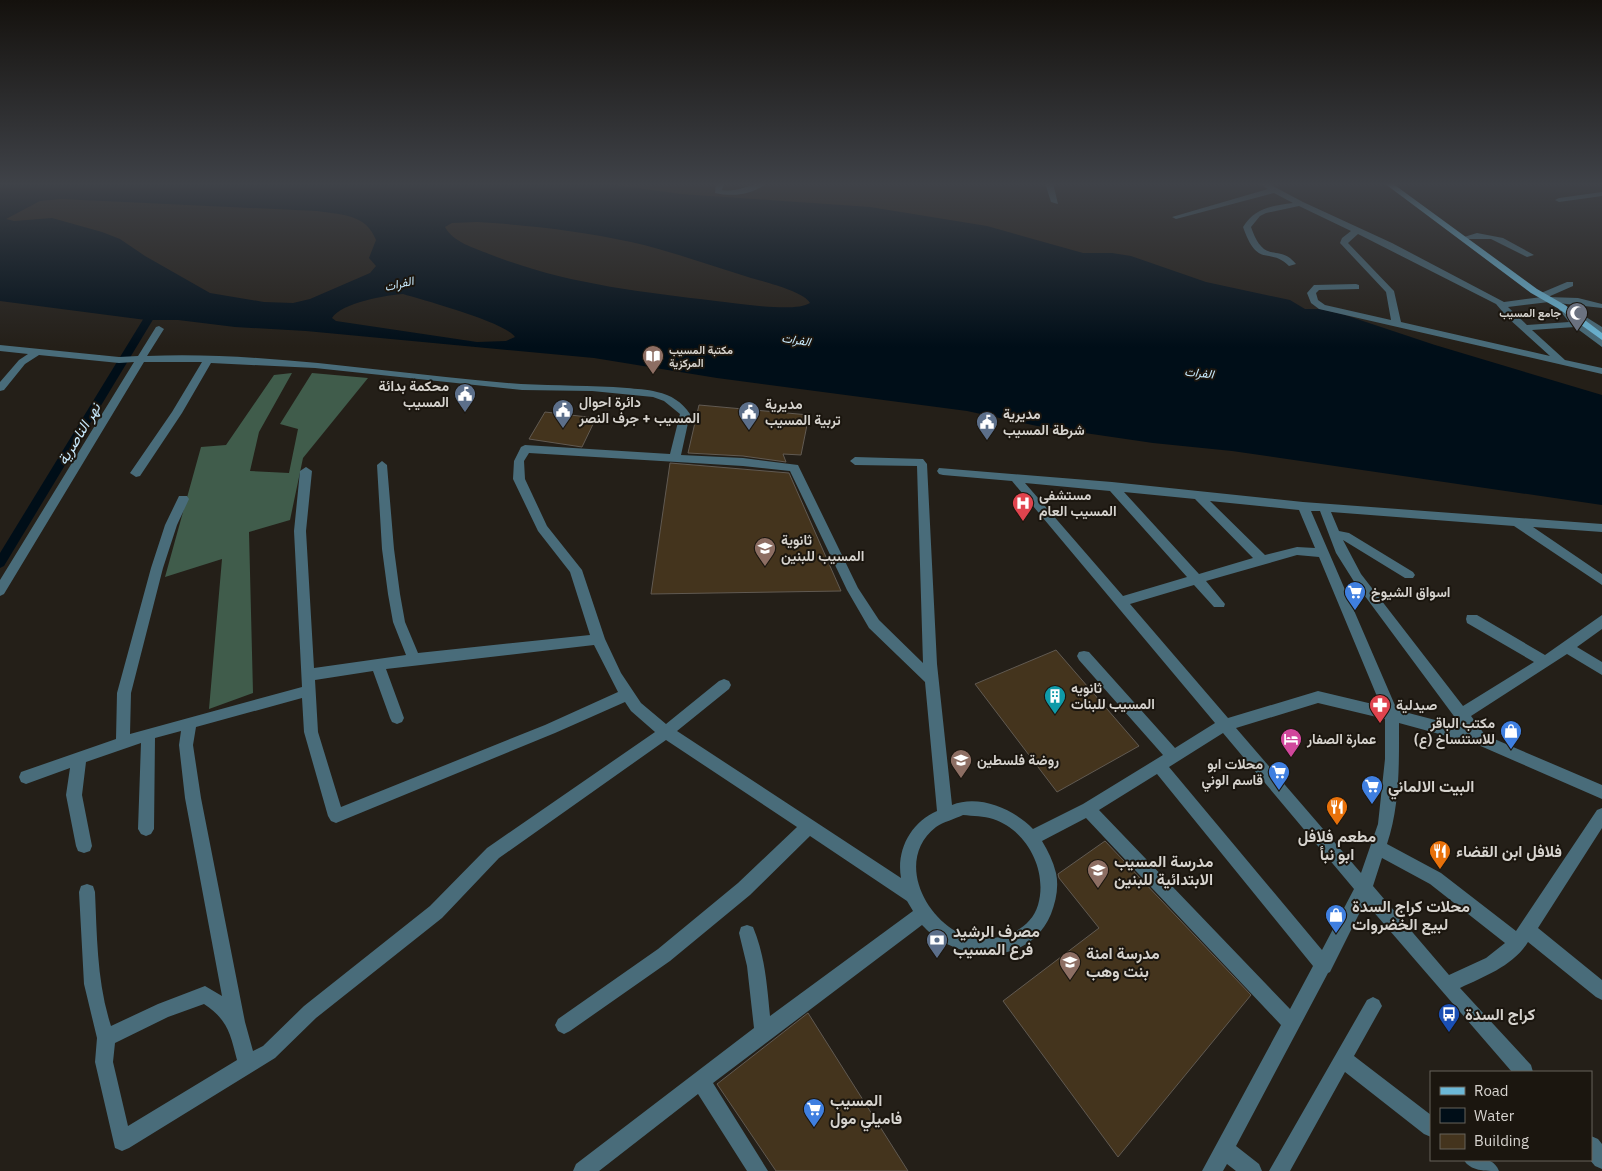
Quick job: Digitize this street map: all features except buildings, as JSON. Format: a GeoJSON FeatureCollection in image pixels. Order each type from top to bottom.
{"type":"FeatureCollection","features":[{"type":"Feature","properties":{"kind":"main road"},"geometry":{"type":"LineString","coordinates":[[1462,238],[1534,291],[1549,298],[1602,337]]}},
{"type":"Feature","properties":{"kind":"main road"},"geometry":{"type":"LineString","coordinates":[[1469,238],[1540,289],[1549,298]]}},
{"type":"Feature","properties":{"kind":"street"},"geometry":{"type":"LineString","coordinates":[[1250,238],[1259,252],[1272,257],[1285,258],[1292,264]]}},
{"type":"Feature","properties":{"kind":"street"},"geometry":{"type":"LineString","coordinates":[[1348,238],[1344,243],[1367,264],[1390,291],[1397,325]]}},
{"type":"Feature","properties":{"kind":"street"},"geometry":{"type":"LineString","coordinates":[[1372,238],[1501,305],[1561,361]]}},
{"type":"Feature","properties":{"kind":"street"},"geometry":{"type":"LineString","coordinates":[[1497,238],[1530,255]]}},
{"type":"Feature","properties":{"kind":"street"},"geometry":{"type":"LineString","coordinates":[[1549,298],[1570,284]]}},
{"type":"Feature","properties":{"kind":"street"},"geometry":{"type":"LineString","coordinates":[[1356,287],[1316,287],[1311,293],[1311,297],[1322,307],[1602,372]]}},
{"type":"Feature","properties":{"kind":"street"},"geometry":{"type":"LineString","coordinates":[[1501,305],[1549,298],[1578,301],[1599,306]]}},
{"type":"Feature","properties":{"kind":"street"},"geometry":{"type":"LineString","coordinates":[[1562,307],[1564,313],[1602,344]]}},
{"type":"Feature","properties":{"kind":"street"},"geometry":{"type":"LineString","coordinates":[[1562,307],[1602,331]]}},
{"type":"Feature","properties":{"kind":"street"},"geometry":{"type":"LineString","coordinates":[[1525,328],[1576,324]]}},
{"type":"Feature","properties":{"kind":"street"},"geometry":{"type":"LineString","coordinates":[[0,591],[137,359],[159,329]]}},
{"type":"Feature","properties":{"kind":"street"},"geometry":{"type":"LineString","coordinates":[[0,348],[119,360],[208,360],[315,365],[522,387],[592,388],[654,394],[668,399],[680,407],[685,414],[675,458]]}},
{"type":"Feature","properties":{"kind":"street"},"geometry":{"type":"LineString","coordinates":[[0,388],[22,362],[38,351]]}},
{"type":"Feature","properties":{"kind":"street"},"geometry":{"type":"LineString","coordinates":[[136,473],[177,413],[208,360]]}},
{"type":"Feature","properties":{"kind":"street"},"geometry":{"type":"LineString","coordinates":[[912,895],[666,732],[636,707],[616,677],[598,639],[576,570],[542,528],[519,479],[519,461],[525,449],[752,463],[794,468],[853,590],[874,624],[931,679]]}},
{"type":"Feature","properties":{"kind":"street"},"geometry":{"type":"LineString","coordinates":[[855,461],[919,462],[922,464],[931,679],[945,812]]}},
{"type":"Feature","properties":{"kind":"street"},"geometry":{"type":"LineString","coordinates":[[382,465],[388,549],[394,594],[399,622],[414,659]]}},
{"type":"Feature","properties":{"kind":"street"},"geometry":{"type":"LineString","coordinates":[[943,471],[1196,494],[1324,508],[1602,528]]}},
{"type":"Feature","properties":{"kind":"street"},"geometry":{"type":"LineString","coordinates":[[306,472],[300,531],[311,732],[336,816],[550,729],[628,694]]}},
{"type":"Feature","properties":{"kind":"street"},"geometry":{"type":"LineString","coordinates":[[1016,479],[1446,985],[1523,1071]]}},
{"type":"Feature","properties":{"kind":"street"},"geometry":{"type":"LineString","coordinates":[[1112,486],[1219,604]]}},
{"type":"Feature","properties":{"kind":"street"},"geometry":{"type":"LineString","coordinates":[[1196,494],[1262,560]]}},
{"type":"Feature","properties":{"kind":"street"},"geometry":{"type":"LineString","coordinates":[[123,743],[126,684],[157,568],[171,525],[183,499]]}},
{"type":"Feature","properties":{"kind":"street"},"geometry":{"type":"LineString","coordinates":[[1212,1171],[1324,966],[1364,888],[1386,824],[1392,759],[1392,715],[1303,506]]}},
{"type":"Feature","properties":{"kind":"street"},"geometry":{"type":"LineString","coordinates":[[1324,508],[1342,553],[1357,577],[1480,739]]}},
{"type":"Feature","properties":{"kind":"street"},"geometry":{"type":"LineString","coordinates":[[1517,522],[1602,580]]}},
{"type":"Feature","properties":{"kind":"street"},"geometry":{"type":"LineString","coordinates":[[1335,535],[1345,536],[1409,575]]}},
{"type":"Feature","properties":{"kind":"street"},"geometry":{"type":"LineString","coordinates":[[1120,602],[1197,578],[1297,551],[1323,553]]}},
{"type":"Feature","properties":{"kind":"street"},"geometry":{"type":"LineString","coordinates":[[1472,619],[1546,662]]}},
{"type":"Feature","properties":{"kind":"street"},"geometry":{"type":"LineString","coordinates":[[1462,714],[1546,662],[1602,620]]}},
{"type":"Feature","properties":{"kind":"street"},"geometry":{"type":"LineString","coordinates":[[308,675],[414,659],[598,639]]}},
{"type":"Feature","properties":{"kind":"street"},"geometry":{"type":"LineString","coordinates":[[1567,647],[1602,669]]}},
{"type":"Feature","properties":{"kind":"street"},"geometry":{"type":"LineString","coordinates":[[1084,656],[1174,757]]}},
{"type":"Feature","properties":{"kind":"street"},"geometry":{"type":"LineString","coordinates":[[377,664],[397,718]]}},
{"type":"Feature","properties":{"kind":"street"},"geometry":{"type":"LineString","coordinates":[[87,892],[90,978],[96,1012],[106,1038],[104,1062],[122,1141],[269,1052],[310,1012],[436,912],[493,853],[666,732],[724,686]]}},
{"type":"Feature","properties":{"kind":"street"},"geometry":{"type":"LineString","coordinates":[[26,777],[148,734],[308,690]]}},
{"type":"Feature","properties":{"kind":"street"},"geometry":{"type":"LineString","coordinates":[[1032,838],[1088,809],[1224,725],[1318,697],[1480,739],[1602,792]]}},
{"type":"Feature","properties":{"kind":"street"},"geometry":{"type":"LineString","coordinates":[[189,724],[186,745],[193,798],[236,1022],[247,1064]]}},
{"type":"Feature","properties":{"kind":"street"},"geometry":{"type":"LineString","coordinates":[[146,829],[148,734]]}},
{"type":"Feature","properties":{"kind":"street"},"geometry":{"type":"LineString","coordinates":[[79,759],[74,795],[84,846]]}},
{"type":"Feature","properties":{"kind":"street"},"geometry":{"type":"LineString","coordinates":[[1159,766],[1324,966]]}},
{"type":"Feature","properties":{"kind":"street"},"geometry":{"type":"LineString","coordinates":[[962,808],[981,809],[1000,814],[1017,824],[1032,838],[1045,859],[1051,883],[1048,907],[1036,927],[1017,941],[993,948],[967,944],[942,933],[922,914],[912,895],[907,877],[907,860],[911,844],[919,830],[931,819],[945,812],[962,808]]}},
{"type":"Feature","properties":{"kind":"street"},"geometry":{"type":"LineString","coordinates":[[1088,809],[1292,1024]]}},
{"type":"Feature","properties":{"kind":"street"},"geometry":{"type":"LineString","coordinates":[[1446,985],[1492,964],[1523,937],[1602,815]]}},
{"type":"Feature","properties":{"kind":"street"},"geometry":{"type":"LineString","coordinates":[[564,1025],[664,955],[744,888],[809,826]]}},
{"type":"Feature","properties":{"kind":"street"},"geometry":{"type":"LineString","coordinates":[[1379,848],[1427,871],[1602,991]]}},
{"type":"Feature","properties":{"kind":"street"},"geometry":{"type":"LineString","coordinates":[[583,1171],[762,1032],[922,914]]}},
{"type":"Feature","properties":{"kind":"street"},"geometry":{"type":"LineString","coordinates":[[747,933],[756,966],[762,1032]]}},
{"type":"Feature","properties":{"kind":"street"},"geometry":{"type":"LineString","coordinates":[[106,1038],[164,1010],[205,995],[221,1005],[236,1022]]}},
{"type":"Feature","properties":{"kind":"street"},"geometry":{"type":"LineString","coordinates":[[1279,1171],[1373,1006]]}},
{"type":"Feature","properties":{"kind":"street"},"geometry":{"type":"LineString","coordinates":[[1343,1059],[1430,1126]]}},
{"type":"Feature","properties":{"kind":"street"},"geometry":{"type":"LineString","coordinates":[[700,1080],[758,1171]]}},
{"type":"Feature","properties":{"kind":"street"},"geometry":{"type":"LineString","coordinates":[[1592,1147],[1602,1159]]}},
{"type":"Feature","properties":{"kind":"street"},"geometry":{"type":"LineString","coordinates":[[1224,1149],[1252,1171]]}},
{"type":"Feature","properties":{"kind":"street"},"geometry":{"type":"LineString","coordinates":[[1475,1161],[1489,1171]]}},
{"type":"Feature","properties":{"kind":"green space"},"geometry":{"type":"Polygon","coordinates":[[[292,373],[259,432],[250,471],[289,473],[298,429],[280,424],[312,373],[368,378],[303,458],[290,520],[249,532],[253,693],[209,709],[222,559],[165,577],[201,447],[226,445],[274,375],[292,373]]]}},
{"type":"Feature","properties":{"kind":"water","name":"الفرات"},"geometry":{"type":"Polygon","coordinates":[[[0,238],[117,238],[210,293],[264,302],[293,303],[310,299],[370,273],[376,266],[369,258],[376,240],[375,238],[454,238],[471,247],[518,264],[546,273],[601,285],[750,305],[792,307],[810,303],[800,294],[782,287],[675,254],[607,238],[1028,238],[1083,253],[1112,253],[1131,256],[1206,282],[1290,300],[1305,309],[1320,309],[1342,314],[1435,345],[1602,395],[1602,505],[1232,451],[1153,443],[1037,426],[967,411],[717,378],[594,358],[306,331],[235,327],[178,320],[146,320],[0,301],[0,238]],[[403,294],[354,304],[337,313],[332,318],[336,321],[477,342],[506,341],[515,337],[508,331],[480,318],[403,294]]]}},
{"type":"Feature","properties":{"kind":"waterway","name":"نهر الناصرية"},"geometry":{"type":"LineString","coordinates":[[0,563],[155,308]]}},
{"type":"Feature","properties":{"kind":"place","name":"جامع المسيب"},"geometry":{"type":"Point","coordinates":[1577,332]}},
{"type":"Feature","properties":{"kind":"place","name":"مكتبة المسيب المركزية"},"geometry":{"type":"Point","coordinates":[653,375]}},
{"type":"Feature","properties":{"kind":"place","name":"محكمة بدائة المسيب"},"geometry":{"type":"Point","coordinates":[465,413]}},
{"type":"Feature","properties":{"kind":"place","name":"دائرة احوال المسيب + جرف النصر"},"geometry":{"type":"Point","coordinates":[563,429]}},
{"type":"Feature","properties":{"kind":"place","name":"مديرية تربية المسيب"},"geometry":{"type":"Point","coordinates":[749,431]}},
{"type":"Feature","properties":{"kind":"place","name":"مديرية شرطة المسيب"},"geometry":{"type":"Point","coordinates":[987,441]}},
{"type":"Feature","properties":{"kind":"place","name":"مستشفى المسيب العام"},"geometry":{"type":"Point","coordinates":[1023,522]}},
{"type":"Feature","properties":{"kind":"place","name":"ثانوية المسيب للبنين"},"geometry":{"type":"Point","coordinates":[765,567]}},
{"type":"Feature","properties":{"kind":"place","name":"اسواق الشيوخ"},"geometry":{"type":"Point","coordinates":[1355,611]}},
{"type":"Feature","properties":{"kind":"place","name":"ثانويه المسيب للبنات"},"geometry":{"type":"Point","coordinates":[1055,715]}},
{"type":"Feature","properties":{"kind":"place","name":"صيدلية"},"geometry":{"type":"Point","coordinates":[1380,724]}},
{"type":"Feature","properties":{"kind":"place","name":"مكتب الباقر (ع) للاستنساخ"},"geometry":{"type":"Point","coordinates":[1511,750]}},
{"type":"Feature","properties":{"kind":"place","name":"عمارة الصفار"},"geometry":{"type":"Point","coordinates":[1291,758]}},
{"type":"Feature","properties":{"kind":"place","name":"روضة فلسطين"},"geometry":{"type":"Point","coordinates":[961,779]}},
{"type":"Feature","properties":{"kind":"place","name":"محلات ابو قاسم الوني"},"geometry":{"type":"Point","coordinates":[1279,791]}},
{"type":"Feature","properties":{"kind":"place","name":"البيت الالماني"},"geometry":{"type":"Point","coordinates":[1372,805]}},
{"type":"Feature","properties":{"kind":"place","name":"مطعم فلافل ابو نبأ"},"geometry":{"type":"Point","coordinates":[1337,826]}},
{"type":"Feature","properties":{"kind":"place","name":"فلافل ابن القضاء"},"geometry":{"type":"Point","coordinates":[1440,870]}},
{"type":"Feature","properties":{"kind":"place","name":"مدرسة المسيب الابتدائية للبنين"},"geometry":{"type":"Point","coordinates":[1098,889]}},
{"type":"Feature","properties":{"kind":"place","name":"محلات كراج السدة لبيع الخضروات"},"geometry":{"type":"Point","coordinates":[1336,934]}},
{"type":"Feature","properties":{"kind":"place","name":"مصرف الرشيد فرع المسيب"},"geometry":{"type":"Point","coordinates":[937,959]}},
{"type":"Feature","properties":{"kind":"place","name":"مدرسة امنة بنت وهب"},"geometry":{"type":"Point","coordinates":[1070,981]}},
{"type":"Feature","properties":{"kind":"place","name":"كراج السدة"},"geometry":{"type":"Point","coordinates":[1449,1033]}},
{"type":"Feature","properties":{"kind":"place","name":"المسيب فاميلي مول"},"geometry":{"type":"Point","coordinates":[814,1128]}}]}
